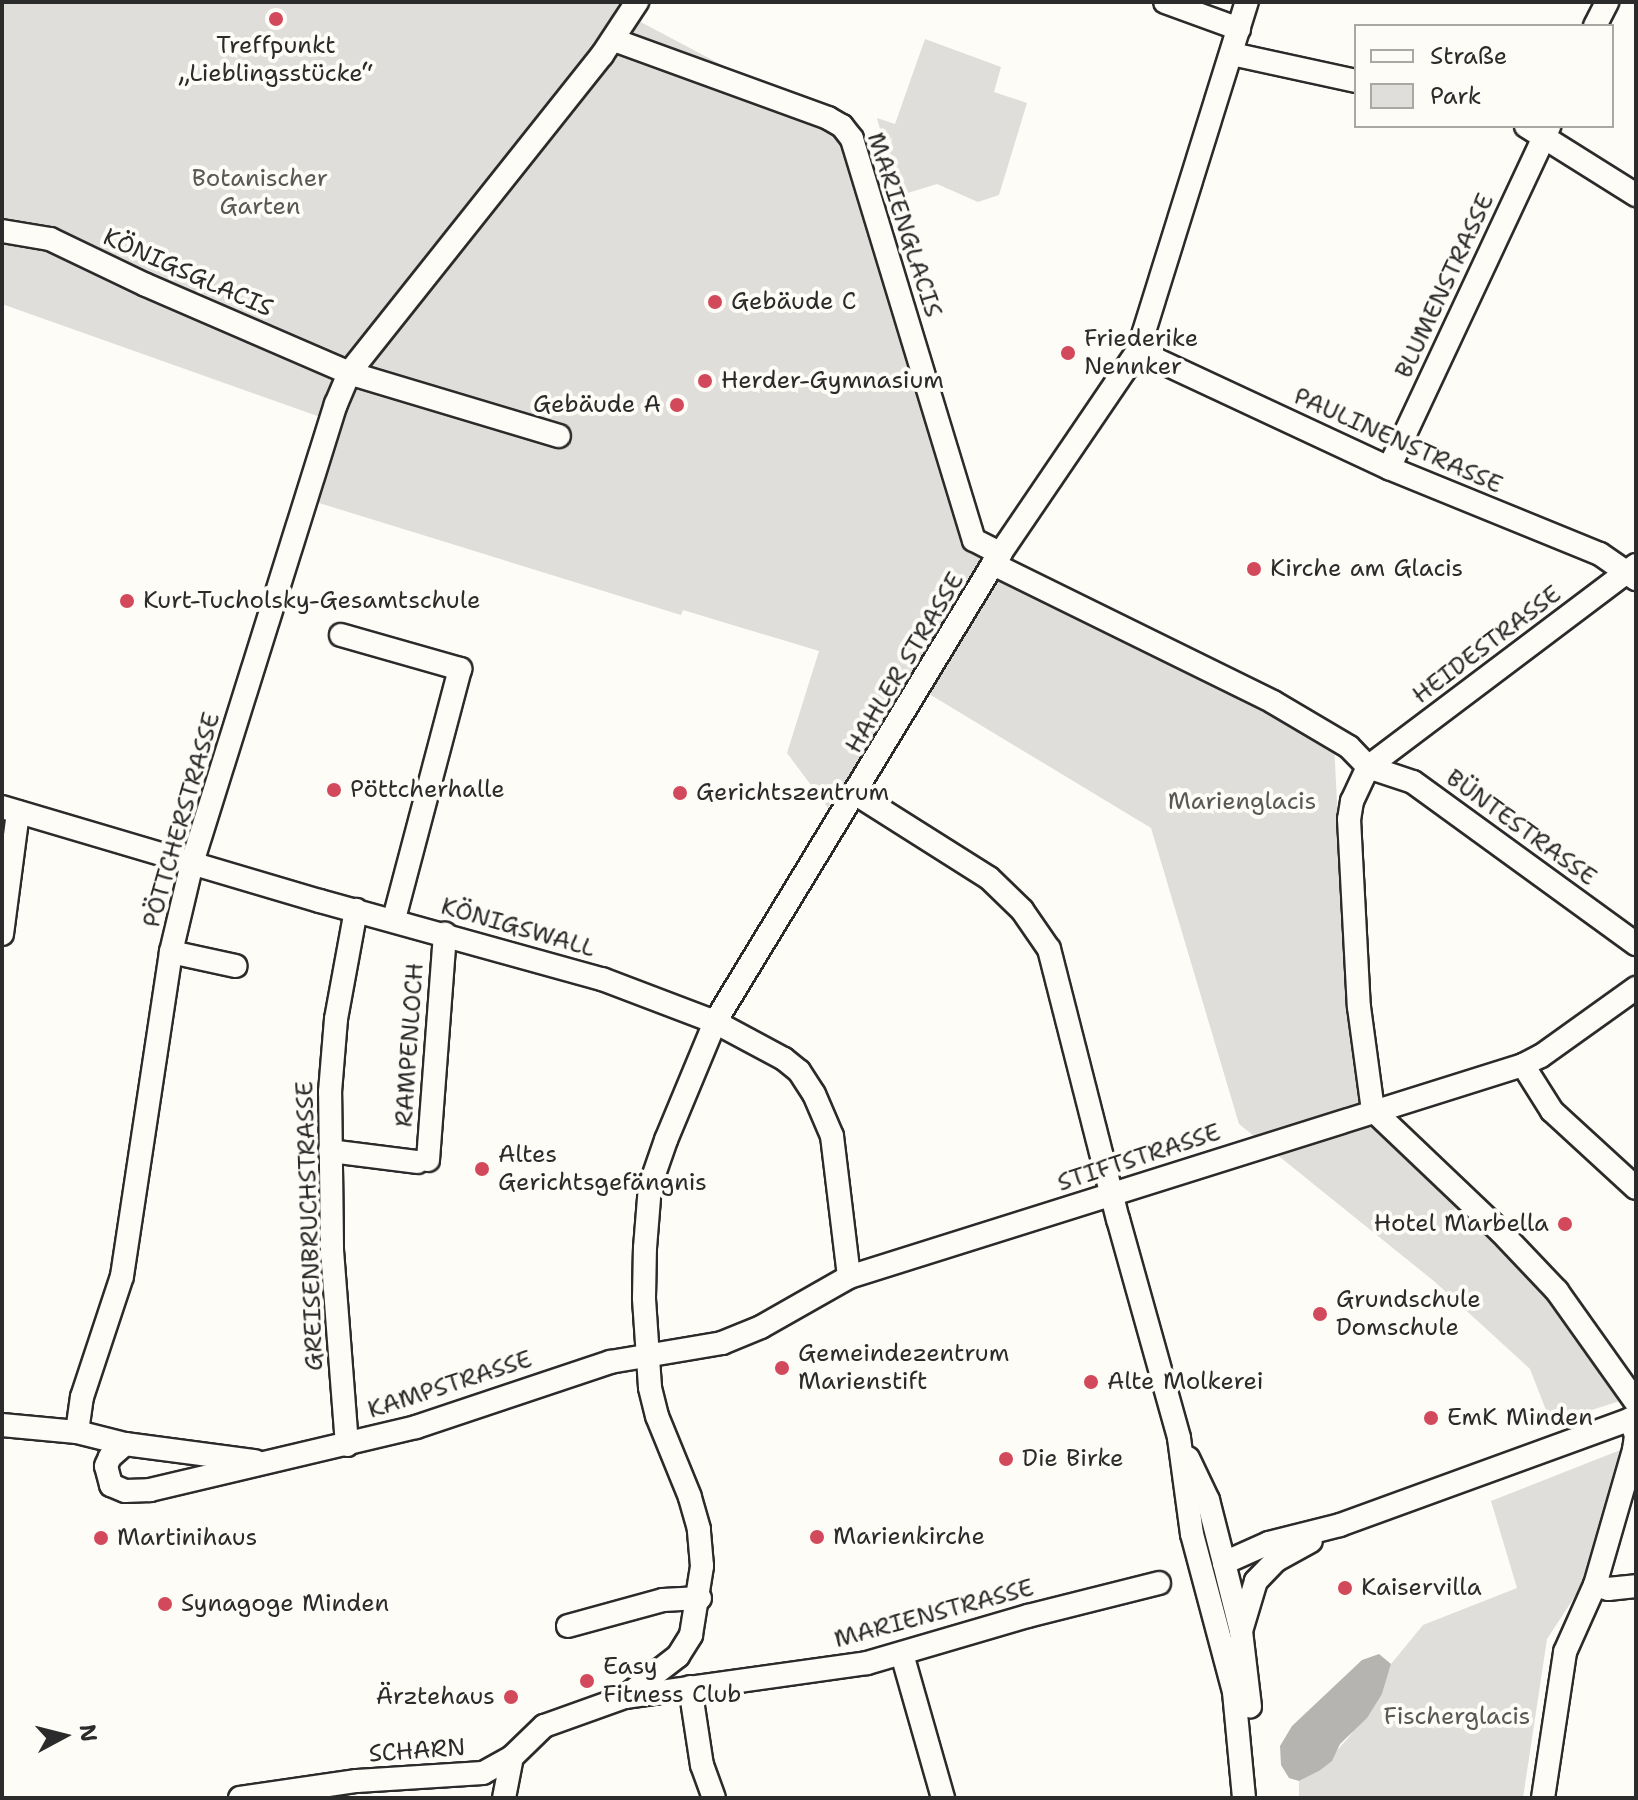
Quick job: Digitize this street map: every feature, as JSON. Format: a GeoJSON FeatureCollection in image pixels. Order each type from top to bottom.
{"type":"FeatureCollection","features":[{"type":"Feature","properties":{"kind":"street"},"geometry":{"type":"LineString","coordinates":[[349,373],[614,40],[637,2]]}},
{"type":"Feature","properties":{"kind":"street"},"geometry":{"type":"LineString","coordinates":[[1165,2],[1239,29]]}},
{"type":"Feature","properties":{"kind":"street","name":"HAHLER STRASSE"},"geometry":{"type":"LineString","coordinates":[[625,1697],[678,1656],[691,1635],[700,1598],[702,1566],[699,1529],[657,1416],[648,1356],[644,1298],[650,1186],[715,1022],[997,559],[1138,351],[1247,2]]}},
{"type":"Feature","properties":{"kind":"street"},"geometry":{"type":"LineString","coordinates":[[1596,24],[1607,2]]}},
{"type":"Feature","properties":{"kind":"street","name":"MARIENGLACIS"},"geometry":{"type":"LineString","coordinates":[[614,40],[828,118],[842,126],[852,139],[974,540],[997,559],[1287,709],[1349,747],[1368,767]]}},
{"type":"Feature","properties":{"kind":"street"},"geometry":{"type":"LineString","coordinates":[[1232,54],[1354,81]]}},
{"type":"Feature","properties":{"kind":"street"},"geometry":{"type":"LineString","coordinates":[[1540,129],[1636,195]]}},
{"type":"Feature","properties":{"kind":"street","name":"BLUMENSTRASSE"},"geometry":{"type":"LineString","coordinates":[[1389,468],[1540,129]]}},
{"type":"Feature","properties":{"kind":"street","name":"KÖNIGSGLACIS"},"geometry":{"type":"LineString","coordinates":[[2,231],[50,239],[146,285],[349,373],[559,436]]}},
{"type":"Feature","properties":{"kind":"street","name":"PAULINENSTRASSE"},"geometry":{"type":"LineString","coordinates":[[1138,351],[1389,468],[1600,554],[1633,572]]}},
{"type":"Feature","properties":{"kind":"street","name":"PÖTTCHERSTRASSE"},"geometry":{"type":"LineString","coordinates":[[77,1432],[82,1397],[112,1316],[128,1247],[171,952],[192,863],[324,439],[349,373]]}},
{"type":"Feature","properties":{"kind":"street","name":"HEIDESTRASSE"},"geometry":{"type":"LineString","coordinates":[[1368,767],[1633,572]]}},
{"type":"Feature","properties":{"kind":"street"},"geometry":{"type":"LineString","coordinates":[[341,635],[460,669],[394,919]]}},
{"type":"Feature","properties":{"kind":"street"},"geometry":{"type":"LineString","coordinates":[[1368,767],[1352,801],[1349,819],[1359,1007],[1373,1110],[1480,1210],[1557,1291],[1634,1413],[1634,1450],[1595,1585],[1565,1652],[1543,1798]]}},
{"type":"Feature","properties":{"kind":"street","name":"BÜNTESTRASSE"},"geometry":{"type":"LineString","coordinates":[[1368,767],[1413,782],[1636,944]]}},
{"type":"Feature","properties":{"kind":"street"},"geometry":{"type":"LineString","coordinates":[[856,794],[989,878],[1022,910],[1049,949],[1111,1192],[1179,1438],[1187,1509],[1234,1692],[1244,1798]]}},
{"type":"Feature","properties":{"kind":"street"},"geometry":{"type":"LineString","coordinates":[[2,934],[10,809]]}},
{"type":"Feature","properties":{"kind":"street","name":"KÖNIGSWALL"},"geometry":{"type":"LineString","coordinates":[[10,809],[602,979],[715,1022],[784,1059],[799,1071],[814,1094],[832,1136],[849,1277]]}},
{"type":"Feature","properties":{"kind":"street","name":"GREISENBRUCHSTRASSE"},"geometry":{"type":"LineString","coordinates":[[347,1445],[332,1248],[330,1151],[336,1019],[356,910]]}},
{"type":"Feature","properties":{"kind":"street","name":"RAMPENLOCH"},"geometry":{"type":"LineString","coordinates":[[330,1151],[423,1161],[445,934]]}},
{"type":"Feature","properties":{"kind":"street"},"geometry":{"type":"LineString","coordinates":[[171,952],[235,966]]}},
{"type":"Feature","properties":{"kind":"street","name":"STIFTSTRASSE"},"geometry":{"type":"LineString","coordinates":[[648,1356],[722,1343],[761,1327],[849,1277],[1111,1192],[1523,1065],[1541,1056],[1636,988]]}},
{"type":"Feature","properties":{"kind":"street"},"geometry":{"type":"LineString","coordinates":[[1523,1065],[1552,1111],[1636,1188]]}},
{"type":"Feature","properties":{"kind":"street","name":"KAMPSTRASSE"},"geometry":{"type":"LineString","coordinates":[[125,1444],[110,1457],[106,1466],[111,1485],[135,1491],[166,1486],[416,1427],[579,1371],[648,1356]]}},
{"type":"Feature","properties":{"kind":"street"},"geometry":{"type":"LineString","coordinates":[[1209,1598],[1224,1563],[1269,1543],[1340,1525],[1634,1413]]}},
{"type":"Feature","properties":{"kind":"street","name":"KAMPSTRASSE"},"geometry":{"type":"LineString","coordinates":[[2,1425],[77,1432],[125,1444],[268,1463]]}},
{"type":"Feature","properties":{"kind":"street"},"geometry":{"type":"LineString","coordinates":[[1179,1438],[1208,1500],[1241,1631],[1258,1798]]}},
{"type":"Feature","properties":{"kind":"street"},"geometry":{"type":"LineString","coordinates":[[1241,1631],[1250,1592],[1264,1571],[1340,1525]]}},
{"type":"Feature","properties":{"kind":"street","name":"MARIENSTRASSE"},"geometry":{"type":"LineString","coordinates":[[625,1697],[867,1663],[1028,1616],[1159,1583]]}},
{"type":"Feature","properties":{"kind":"street"},"geometry":{"type":"LineString","coordinates":[[1595,1585],[1608,1589],[1636,1586]]}},
{"type":"Feature","properties":{"kind":"street"},"geometry":{"type":"LineString","coordinates":[[568,1626],[663,1600],[700,1598]]}},
{"type":"Feature","properties":{"kind":"street"},"geometry":{"type":"LineString","coordinates":[[902,1654],[943,1798]]}},
{"type":"Feature","properties":{"kind":"street"},"geometry":{"type":"LineString","coordinates":[[690,1687],[702,1765],[714,1798]]}},
{"type":"Feature","properties":{"kind":"street","name":"SCHARN"},"geometry":{"type":"LineString","coordinates":[[240,1798],[483,1773],[512,1757],[544,1726],[625,1697]]}},
{"type":"Feature","properties":{"kind":"street"},"geometry":{"type":"LineString","coordinates":[[504,1798],[512,1757]]}},
{"type":"Feature","properties":{"kind":"green space","name":"Marienglacis"},"geometry":{"type":"Polygon","coordinates":[[[2,2],[623,2],[618,10],[856,136],[967,545],[982,560],[1334,743],[1348,1023],[1357,1083],[1373,1110],[1550,1290],[1623,1400],[1551,1423],[1530,1369],[1435,1282],[1239,1124],[1151,828],[911,683],[828,808],[787,753],[819,651],[683,610],[681,615],[316,502],[340,424],[2,304],[2,2]]]}},
{"type":"Feature","properties":{"kind":"green space"},"geometry":{"type":"Polygon","coordinates":[[[925,39],[1001,67],[994,92],[1027,103],[999,195],[978,202],[937,184],[898,196],[877,118],[895,124],[925,39]]]}},
{"type":"Feature","properties":{"kind":"green space","name":"Fischerglacis"},"geometry":{"type":"Polygon","coordinates":[[[1628,1447],[1581,1587],[1547,1639],[1523,1798],[1299,1798],[1299,1781],[1319,1771],[1348,1738],[1382,1694],[1391,1664],[1423,1625],[1517,1588],[1491,1501],[1628,1447]]]}},
{"type":"Feature","properties":{"kind":"shaded area"},"geometry":{"type":"Polygon","coordinates":[[[1379,1654],[1391,1664],[1382,1694],[1367,1718],[1340,1744],[1332,1761],[1319,1771],[1299,1781],[1289,1778],[1281,1765],[1280,1746],[1292,1726],[1362,1660],[1379,1654]]]}},
{"type":"Feature","properties":{"kind":"place","name":"Treffpunkt „Lieblingsstücke“"},"geometry":{"type":"Point","coordinates":[276,19]}},
{"type":"Feature","properties":{"kind":"place","name":"Gebäude C"},"geometry":{"type":"Point","coordinates":[715,302]}},
{"type":"Feature","properties":{"kind":"place","name":"Friederike Nennker"},"geometry":{"type":"Point","coordinates":[1068,353]}},
{"type":"Feature","properties":{"kind":"place","name":"Herder-Gymnasium"},"geometry":{"type":"Point","coordinates":[705,381]}},
{"type":"Feature","properties":{"kind":"place","name":"Gebäude A"},"geometry":{"type":"Point","coordinates":[677,405]}},
{"type":"Feature","properties":{"kind":"place","name":"Kirche am Glacis"},"geometry":{"type":"Point","coordinates":[1254,569]}},
{"type":"Feature","properties":{"kind":"place","name":"Kurt-Tucholsky-Gesamtschule"},"geometry":{"type":"Point","coordinates":[127,601]}},
{"type":"Feature","properties":{"kind":"place","name":"Pöttcherhalle"},"geometry":{"type":"Point","coordinates":[334,790]}},
{"type":"Feature","properties":{"kind":"place","name":"Gerichtszentrum"},"geometry":{"type":"Point","coordinates":[680,793]}},
{"type":"Feature","properties":{"kind":"place","name":"Altes Gerichtsgefängnis"},"geometry":{"type":"Point","coordinates":[482,1169]}},
{"type":"Feature","properties":{"kind":"place","name":"Hotel Marbella"},"geometry":{"type":"Point","coordinates":[1565,1224]}},
{"type":"Feature","properties":{"kind":"place","name":"Grundschule Domschule"},"geometry":{"type":"Point","coordinates":[1320,1314]}},
{"type":"Feature","properties":{"kind":"place","name":"Gemeindezentrum Marienstift"},"geometry":{"type":"Point","coordinates":[782,1368]}},
{"type":"Feature","properties":{"kind":"place","name":"Alte Molkerei"},"geometry":{"type":"Point","coordinates":[1091,1382]}},
{"type":"Feature","properties":{"kind":"place","name":"EmK Minden"},"geometry":{"type":"Point","coordinates":[1431,1418]}},
{"type":"Feature","properties":{"kind":"place","name":"Die Birke"},"geometry":{"type":"Point","coordinates":[1006,1459]}},
{"type":"Feature","properties":{"kind":"place","name":"Marienkirche"},"geometry":{"type":"Point","coordinates":[817,1537]}},
{"type":"Feature","properties":{"kind":"place","name":"Martinihaus"},"geometry":{"type":"Point","coordinates":[101,1538]}},
{"type":"Feature","properties":{"kind":"place","name":"Kaiservilla"},"geometry":{"type":"Point","coordinates":[1345,1588]}},
{"type":"Feature","properties":{"kind":"place","name":"Synagoge Minden"},"geometry":{"type":"Point","coordinates":[165,1604]}},
{"type":"Feature","properties":{"kind":"place","name":"Easy Fitness Club"},"geometry":{"type":"Point","coordinates":[587,1681]}},
{"type":"Feature","properties":{"kind":"place","name":"Ärztehaus"},"geometry":{"type":"Point","coordinates":[511,1697]}},
{"type":"Feature","properties":{"kind":"park label","name":"Botanischer Garten"},"geometry":{"type":"Point","coordinates":[260,193]}}]}
